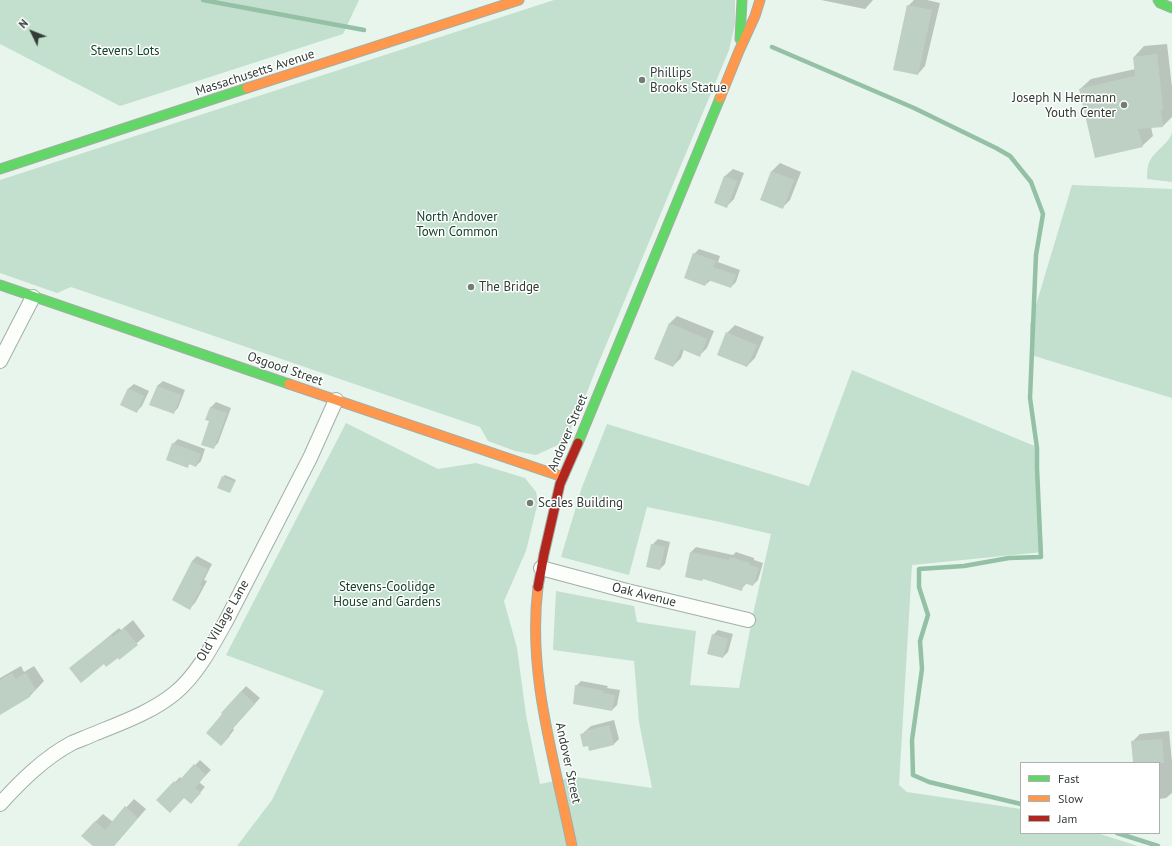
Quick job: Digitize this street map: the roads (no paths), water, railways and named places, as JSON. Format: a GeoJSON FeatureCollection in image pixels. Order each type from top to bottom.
{"type":"FeatureCollection","features":[{"type":"Feature","properties":{"kind":"main road","name":"Massachusetts Avenue"},"geometry":{"type":"LineString","coordinates":[[0,169],[519,0]]}},
{"type":"Feature","properties":{"kind":"main road","name":"Andover Street"},"geometry":{"type":"LineString","coordinates":[[739,51],[742,0]]}},
{"type":"Feature","properties":{"kind":"main road","name":"Andover Street"},"geometry":{"type":"LineString","coordinates":[[572,846],[550,743],[539,679],[535,634],[541,568],[545,545],[563,477],[677,205],[739,51],[755,16],[760,0]]}},
{"type":"Feature","properties":{"kind":"main road"},"geometry":{"type":"LineString","coordinates":[[1158,0],[1160,3],[1172,8]]}},
{"type":"Feature","properties":{"kind":"main road","name":"Osgood Street"},"geometry":{"type":"LineString","coordinates":[[0,285],[563,477]]}},
{"type":"Feature","properties":{"kind":"street"},"geometry":{"type":"LineString","coordinates":[[0,361],[33,297]]}},
{"type":"Feature","properties":{"kind":"street","name":"Old Village Lane"},"geometry":{"type":"LineString","coordinates":[[0,804],[24,779],[72,743],[151,709],[175,693],[188,679],[212,646],[226,621],[310,458],[336,400]]}},
{"type":"Feature","properties":{"kind":"street","name":"Oak Avenue"},"geometry":{"type":"LineString","coordinates":[[541,568],[627,592],[748,620]]}},
{"type":"Feature","properties":{"kind":"waterway"},"geometry":{"type":"LineString","coordinates":[[203,0],[364,30]]}},
{"type":"Feature","properties":{"kind":"waterway"},"geometry":{"type":"LineString","coordinates":[[772,47],[914,108],[1010,156],[1031,182],[1043,214],[1036,255],[1030,398],[1037,448],[1041,557],[1009,558],[964,566],[919,569],[919,587],[928,615],[920,641],[922,669],[912,740],[913,775],[929,782],[1020,804]]}},
{"type":"Feature","properties":{"kind":"waterway"},"geometry":{"type":"LineString","coordinates":[[1120,834],[1158,846]]}},
{"type":"Feature","properties":{"kind":"place","name":"Phillips Brooks Statue"},"geometry":{"type":"Point","coordinates":[642,80]}},
{"type":"Feature","properties":{"kind":"place","name":"Joseph N Hermann Youth Center"},"geometry":{"type":"Point","coordinates":[1124,105]}},
{"type":"Feature","properties":{"kind":"place","name":"The Bridge"},"geometry":{"type":"Point","coordinates":[471,287]}},
{"type":"Feature","properties":{"kind":"place","name":"Scales Building"},"geometry":{"type":"Point","coordinates":[530,503]}},
{"type":"Feature","properties":{"kind":"park label","name":"Stevens Lots"},"geometry":{"type":"Point","coordinates":[125,51]}},
{"type":"Feature","properties":{"kind":"park label","name":"North Andover Town Common"},"geometry":{"type":"Point","coordinates":[457,224]}},
{"type":"Feature","properties":{"kind":"park label","name":"Stevens-Coolidge House and Gardens"},"geometry":{"type":"Point","coordinates":[387,594]}}]}
